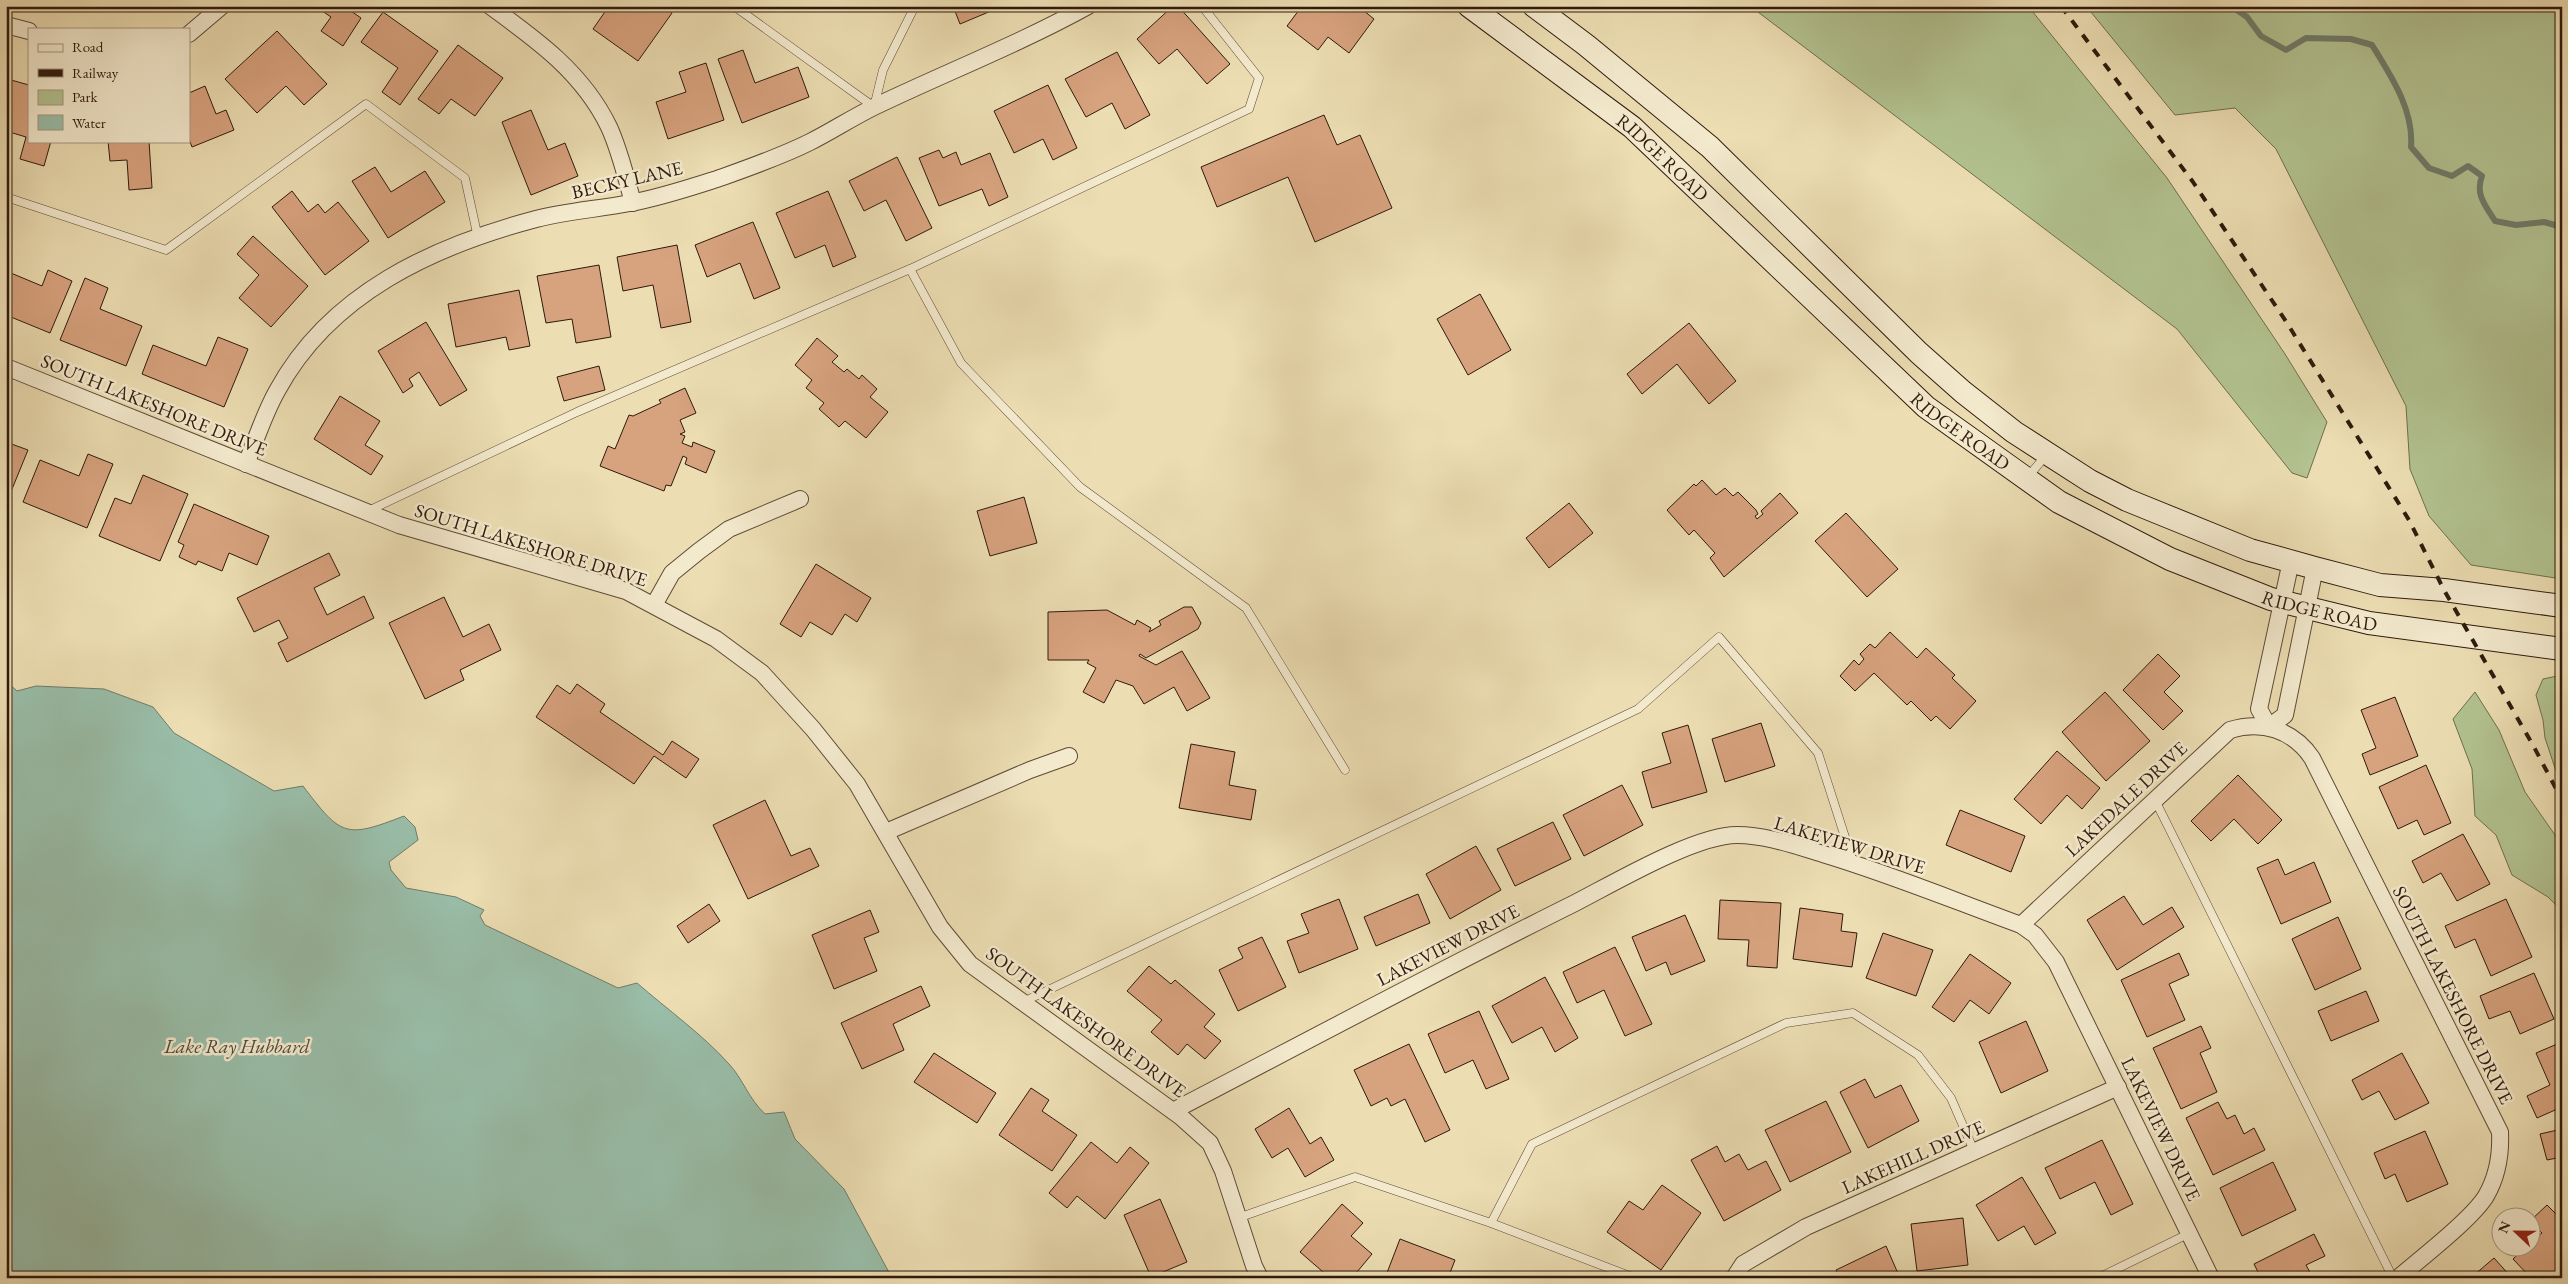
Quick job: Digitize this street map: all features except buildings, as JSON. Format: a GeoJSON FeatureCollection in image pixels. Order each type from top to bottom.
{"type":"FeatureCollection","features":[{"type":"Feature","properties":{"kind":"main road","name":"RIDGE ROAD"},"geometry":{"type":"LineString","coordinates":[[1469,6],[1632,127],[1926,407],[2059,502],[2170,559],[2282,602],[2369,623],[2562,649]]}},
{"type":"Feature","properties":{"kind":"main road","name":"RIDGE ROAD"},"geometry":{"type":"LineString","coordinates":[[1534,6],[1586,45],[1710,147],[1919,353],[2014,432],[2090,481],[2127,500],[2250,550],[2315,568],[2380,585],[2444,590],[2562,606]]}},
{"type":"Feature","properties":{"kind":"main road"},"geometry":{"type":"LineString","coordinates":[[1719,209],[1744,181]]}},
{"type":"Feature","properties":{"kind":"street"},"geometry":{"type":"LineString","coordinates":[[190,33],[222,6]]}},
{"type":"Feature","properties":{"kind":"street"},"geometry":{"type":"LineString","coordinates":[[490,6],[561,60],[595,103],[620,152],[633,203]]}},
{"type":"Feature","properties":{"kind":"street","name":"BECKY LANE"},"geometry":{"type":"LineString","coordinates":[[246,464],[276,392],[293,364],[328,324],[360,296],[395,273],[438,251],[538,219],[633,203],[716,179],[761,163],[808,142],[874,107],[1034,36],[1088,6]]}},
{"type":"Feature","properties":{"kind":"street"},"geometry":{"type":"LineString","coordinates":[[6,25],[28,31]]}},
{"type":"Feature","properties":{"kind":"street","name":"SOUTH LAKESHORE DRIVE"},"geometry":{"type":"LineString","coordinates":[[6,367],[399,525],[626,591],[716,638],[762,673],[814,729],[857,784],[940,927],[970,964],[1173,1111],[1210,1143],[1223,1171],[1254,1266],[1260,1278]]}},
{"type":"Feature","properties":{"kind":"street"},"geometry":{"type":"LineString","coordinates":[[654,605],[672,573],[729,529],[800,499]]}},
{"type":"Feature","properties":{"kind":"street"},"geometry":{"type":"LineString","coordinates":[[2291,561],[2259,708],[2269,727],[2285,715],[2315,568]]}},
{"type":"Feature","properties":{"kind":"street","name":"LAKEDALE DRIVE"},"geometry":{"type":"LineString","coordinates":[[2021,925],[2230,730],[2248,725],[2269,727]]}},
{"type":"Feature","properties":{"kind":"street","name":"SOUTH LAKESHORE DRIVE"},"geometry":{"type":"LineString","coordinates":[[2269,727],[2302,744],[2312,758],[2500,1132],[2500,1154],[2486,1195],[2473,1211],[2398,1278]]}},
{"type":"Feature","properties":{"kind":"street"},"geometry":{"type":"LineString","coordinates":[[886,832],[1030,770],[1069,756]]}},
{"type":"Feature","properties":{"kind":"street","name":"LAKEVIEW DRIVE"},"geometry":{"type":"LineString","coordinates":[[1173,1111],[1442,969],[1639,870],[1709,839],[1735,835],[1750,836],[1798,846],[1854,863],[2021,925],[2035,935],[2056,962],[2191,1232],[2211,1278]]}},
{"type":"Feature","properties":{"kind":"street","name":"LAKEHILL DRIVE"},"geometry":{"type":"LineString","coordinates":[[1734,1278],[1743,1264],[1806,1227],[2118,1087]]}},
{"type":"Feature","properties":{"kind":"lane"},"geometry":{"type":"LineString","coordinates":[[734,6],[874,107],[883,70],[915,6]]}},
{"type":"Feature","properties":{"kind":"lane"},"geometry":{"type":"LineString","coordinates":[[366,512],[577,412],[910,269],[1249,109],[1259,78],[1202,6]]}},
{"type":"Feature","properties":{"kind":"lane"},"geometry":{"type":"LineString","coordinates":[[6,197],[166,250],[366,104],[465,178],[478,238]]}},
{"type":"Feature","properties":{"kind":"lane"},"geometry":{"type":"LineString","coordinates":[[910,269],[961,364],[1080,487],[1246,608],[1345,770]]}},
{"type":"Feature","properties":{"kind":"lane"},"geometry":{"type":"LineString","coordinates":[[2026,479],[2048,454]]}},
{"type":"Feature","properties":{"kind":"lane"},"geometry":{"type":"LineString","coordinates":[[1022,1003],[1638,709],[1719,637],[1818,753],[1854,863]]}},
{"type":"Feature","properties":{"kind":"lane"},"geometry":{"type":"LineString","coordinates":[[2155,800],[2393,1278]]}},
{"type":"Feature","properties":{"kind":"lane"},"geometry":{"type":"LineString","coordinates":[[1490,1223],[1532,1144],[1786,1023],[1853,1013],[1918,1055],[1950,1098],[1974,1151]]}},
{"type":"Feature","properties":{"kind":"lane"},"geometry":{"type":"LineString","coordinates":[[1238,1218],[1355,1177],[1490,1223],[1635,1278]]}},
{"type":"Feature","properties":{"kind":"lane"},"geometry":{"type":"LineString","coordinates":[[2098,1278],[2191,1232]]}},
{"type":"Feature","properties":{"kind":"green space"},"geometry":{"type":"Polygon","coordinates":[[[1750,6],[2028,6],[2167,178],[2285,354],[2327,422],[2307,478],[2292,473],[2177,329],[1750,6]]]}},
{"type":"Feature","properties":{"kind":"green space"},"geometry":{"type":"Polygon","coordinates":[[[2086,6],[2562,6],[2562,579],[2471,565],[2429,516],[2410,469],[2406,406],[2276,149],[2235,108],[2175,115],[2086,6]]]}},
{"type":"Feature","properties":{"kind":"green space"},"geometry":{"type":"Polygon","coordinates":[[[2562,675],[2562,789],[2545,738],[2543,720],[2536,695],[2543,679],[2562,675]]]}},
{"type":"Feature","properties":{"kind":"green space"},"geometry":{"type":"Polygon","coordinates":[[[2475,692],[2499,730],[2525,792],[2562,845],[2562,911],[2548,897],[2512,875],[2496,835],[2475,816],[2472,769],[2453,719],[2475,692]]]}},
{"type":"Feature","properties":{"kind":"water","name":"Lake Ray Hubbard"},"geometry":{"type":"Polygon","coordinates":[[[6,681],[17,691],[36,686],[104,689],[153,707],[174,733],[274,791],[303,786],[336,824],[346,828],[356,830],[369,828],[404,816],[415,827],[418,840],[389,862],[391,870],[406,888],[456,897],[484,910],[480,916],[485,925],[618,988],[637,983],[719,1053],[734,1070],[754,1102],[765,1114],[784,1112],[795,1139],[844,1189],[892,1278],[6,1278],[6,681]]]}},
{"type":"Feature","properties":{"kind":"waterway"},"geometry":{"type":"LineString","coordinates":[[2231,6],[2247,17],[2261,36],[2286,50],[2306,38],[2351,39],[2372,45],[2400,94],[2405,107],[2411,133],[2411,147],[2429,168],[2452,176],[2468,166],[2482,176],[2480,194],[2495,221],[2516,225],[2544,222],[2562,227]]}},
{"type":"Feature","properties":{"kind":"railway"},"geometry":{"type":"LineString","coordinates":[[2061,6],[2193,182],[2287,323],[2409,520],[2444,590],[2534,747],[2562,800]]}}]}
